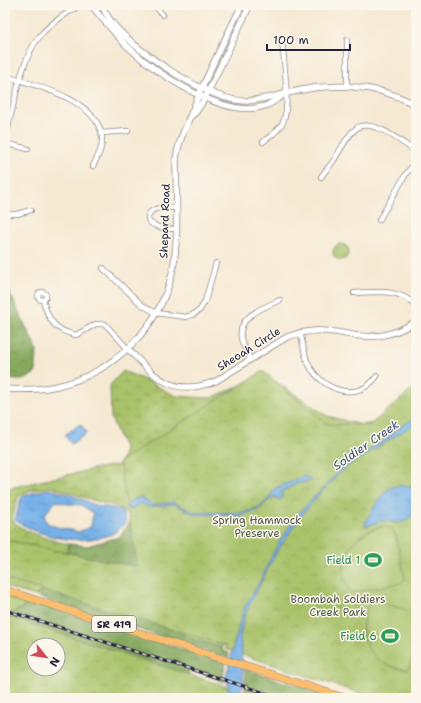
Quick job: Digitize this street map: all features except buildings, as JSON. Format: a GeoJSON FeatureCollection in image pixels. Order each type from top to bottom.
{"type":"FeatureCollection","features":[{"type":"Feature","properties":{"kind":"main road","name":"SR 419"},"geometry":{"type":"LineString","coordinates":[[5,590],[345,698]]}},
{"type":"Feature","properties":{"kind":"street"},"geometry":{"type":"LineString","coordinates":[[5,140],[20,81],[29,53],[38,38],[58,19],[80,5]]}},
{"type":"Feature","properties":{"kind":"street"},"geometry":{"type":"LineString","coordinates":[[91,5],[114,32],[145,61],[197,95],[226,105],[245,108],[264,106],[286,94]]}},
{"type":"Feature","properties":{"kind":"street"},"geometry":{"type":"LineString","coordinates":[[100,5],[114,25],[149,57],[201,88],[228,98],[246,101],[313,88],[347,86],[372,88],[389,92],[416,106]]}},
{"type":"Feature","properties":{"kind":"street"},"geometry":{"type":"LineString","coordinates":[[154,5],[163,14]]}},
{"type":"Feature","properties":{"kind":"street","name":"Shepard Road"},"geometry":{"type":"LineString","coordinates":[[5,389],[40,389],[57,386],[93,373],[110,364],[128,348],[142,333],[156,313],[164,297],[173,269],[176,230],[177,150],[197,95],[242,5]]}},
{"type":"Feature","properties":{"kind":"street","name":"Shepard Road"},"geometry":{"type":"LineString","coordinates":[[189,118],[196,112],[205,98],[250,5]]}},
{"type":"Feature","properties":{"kind":"street"},"geometry":{"type":"LineString","coordinates":[[263,142],[278,130],[286,113],[282,38]]}},
{"type":"Feature","properties":{"kind":"street"},"geometry":{"type":"LineString","coordinates":[[347,40],[347,86]]}},
{"type":"Feature","properties":{"kind":"street"},"geometry":{"type":"LineString","coordinates":[[5,76],[41,86],[67,97],[87,111],[100,126],[101,133],[101,148],[93,166]]}},
{"type":"Feature","properties":{"kind":"street"},"geometry":{"type":"LineString","coordinates":[[321,177],[352,133],[362,126],[370,127],[390,134],[416,152]]}},
{"type":"Feature","properties":{"kind":"street"},"geometry":{"type":"LineString","coordinates":[[101,133],[128,130]]}},
{"type":"Feature","properties":{"kind":"street"},"geometry":{"type":"LineString","coordinates":[[5,143],[28,149]]}},
{"type":"Feature","properties":{"kind":"street"},"geometry":{"type":"LineString","coordinates":[[379,220],[406,174],[416,161]]}},
{"type":"Feature","properties":{"kind":"street"},"geometry":{"type":"LineString","coordinates":[[176,208],[159,208],[153,210],[148,218],[153,225],[176,230]]}},
{"type":"Feature","properties":{"kind":"street"},"geometry":{"type":"LineString","coordinates":[[5,214],[17,214],[31,210]]}},
{"type":"Feature","properties":{"kind":"street"},"geometry":{"type":"LineString","coordinates":[[103,268],[142,305],[156,313],[186,316],[194,314],[200,310],[205,301],[216,263]]}},
{"type":"Feature","properties":{"kind":"street"},"geometry":{"type":"LineString","coordinates":[[354,293],[392,293],[406,297],[416,306]]}},
{"type":"Feature","properties":{"kind":"street"},"geometry":{"type":"LineString","coordinates":[[44,300],[51,322],[68,334],[76,335],[96,324],[105,324],[128,348]]}},
{"type":"Feature","properties":{"kind":"street"},"geometry":{"type":"LineString","coordinates":[[250,359],[242,342],[242,328],[244,322],[254,312],[280,300]]}},
{"type":"Feature","properties":{"kind":"street","name":"Sheoah Circle"},"geometry":{"type":"LineString","coordinates":[[128,348],[156,376],[176,386],[189,388],[204,386],[216,381],[287,337],[300,332],[325,331],[362,336],[380,335],[400,330],[416,321]]}},
{"type":"Feature","properties":{"kind":"street"},"geometry":{"type":"LineString","coordinates":[[300,332],[308,363],[314,373],[331,387],[351,392],[360,391],[368,386],[377,376]]}},
{"type":"Feature","properties":{"kind":"green space"},"geometry":{"type":"Polygon","coordinates":[[[341,244],[347,246],[349,252],[347,258],[341,260],[335,258],[333,252],[335,246],[341,244]]]}},
{"type":"Feature","properties":{"kind":"green space"},"geometry":{"type":"Polygon","coordinates":[[[5,283],[37,350],[36,372],[28,378],[21,380],[5,378],[5,283]]]}},
{"type":"Feature","properties":{"kind":"green space"},"geometry":{"type":"Polygon","coordinates":[[[123,371],[145,380],[176,396],[211,398],[248,382],[275,381],[327,416],[362,425],[398,418],[245,589],[222,648],[183,636],[179,624],[130,522],[128,514],[115,506],[69,492],[49,487],[28,491],[18,497],[12,519],[15,523],[38,535],[69,544],[64,561],[54,579],[35,596],[5,587],[5,489],[98,468],[119,465],[125,450],[111,418],[110,385],[123,371]]]}},
{"type":"Feature","properties":{"kind":"green space","name":"Spring Hammock Preserve"},"geometry":{"type":"Polygon","coordinates":[[[263,371],[327,424],[370,425],[416,386],[416,698],[374,698],[225,649],[226,646],[214,642],[5,579],[5,540],[138,567],[119,462],[263,371]]]}},
{"type":"Feature","properties":{"kind":"green space"},"geometry":{"type":"Polygon","coordinates":[[[130,522],[172,552],[183,636],[222,648],[223,651],[229,653],[228,658],[35,596],[54,579],[64,561],[69,544],[87,546],[119,537],[130,522]]]}},
{"type":"Feature","properties":{"kind":"green space","name":"Field 1"},"geometry":{"type":"Polygon","coordinates":[[[381,527],[392,528],[396,537],[405,578],[401,583],[351,593],[346,583],[344,572],[344,562],[348,552],[353,543],[361,536],[370,530],[381,527]]]}},
{"type":"Feature","properties":{"kind":"green space"},"geometry":{"type":"Polygon","coordinates":[[[5,593],[30,601],[22,608],[5,616],[5,593]]]}},
{"type":"Feature","properties":{"kind":"green space","name":"Field 6"},"geometry":{"type":"Polygon","coordinates":[[[372,600],[416,613],[416,649],[408,669],[383,663],[374,656],[368,646],[364,636],[363,624],[366,612],[372,600]]]}},
{"type":"Feature","properties":{"kind":"green space"},"geometry":{"type":"Polygon","coordinates":[[[30,601],[226,663],[223,676],[225,682],[189,669],[187,698],[5,698],[5,616],[22,608],[30,601]]]}},
{"type":"Feature","properties":{"kind":"green space"},"geometry":{"type":"Polygon","coordinates":[[[5,616],[263,698],[5,698],[5,616]]]}},
{"type":"Feature","properties":{"kind":"green space"},"geometry":{"type":"Polygon","coordinates":[[[245,669],[336,698],[267,698],[244,690],[246,683],[245,669]]]}},
{"type":"Feature","properties":{"kind":"water"},"geometry":{"type":"Polygon","coordinates":[[[416,418],[416,423],[346,467],[323,490],[301,516],[276,553],[245,614],[240,636],[244,682],[238,698],[229,698],[230,694],[226,676],[243,610],[260,581],[281,539],[299,513],[344,466],[387,438],[403,425],[416,418]]]}},
{"type":"Feature","properties":{"kind":"water"},"geometry":{"type":"Polygon","coordinates":[[[80,424],[87,433],[71,444],[65,435],[80,424]]]}},
{"type":"Feature","properties":{"kind":"water"},"geometry":{"type":"Polygon","coordinates":[[[305,476],[311,481],[296,484],[281,492],[283,496],[280,500],[274,496],[258,510],[238,516],[194,514],[175,504],[150,507],[141,503],[132,509],[126,507],[126,505],[135,499],[141,497],[152,505],[173,502],[194,512],[238,513],[249,511],[261,506],[270,497],[275,488],[305,476]]]}},
{"type":"Feature","properties":{"kind":"water"},"geometry":{"type":"Polygon","coordinates":[[[395,486],[416,488],[416,513],[400,523],[381,521],[366,526],[365,522],[378,501],[386,491],[395,486]]]}},
{"type":"Feature","properties":{"kind":"water"},"geometry":{"type":"Polygon","coordinates":[[[48,489],[69,494],[97,506],[114,508],[123,512],[126,523],[114,533],[100,538],[74,540],[49,536],[15,520],[21,498],[29,494],[48,489]],[[56,501],[44,515],[47,523],[78,532],[91,527],[93,513],[81,505],[67,504],[56,501]]]}},
{"type":"Feature","properties":{"kind":"railway"},"geometry":{"type":"LineString","coordinates":[[5,610],[281,698]]}},
{"type":"Feature","properties":{"kind":"place","name":"Field 1"},"geometry":{"type":"Point","coordinates":[373,560]}},
{"type":"Feature","properties":{"kind":"place","name":"Field 6"},"geometry":{"type":"Point","coordinates":[390,636]}},
{"type":"Feature","properties":{"kind":"water label","name":"Soldier Creek"},"geometry":{"type":"Point","coordinates":[366,445]}},
{"type":"Feature","properties":{"kind":"park label","name":"Boombah Soldiers Creek Park"},"geometry":{"type":"Point","coordinates":[338,605]}}]}
